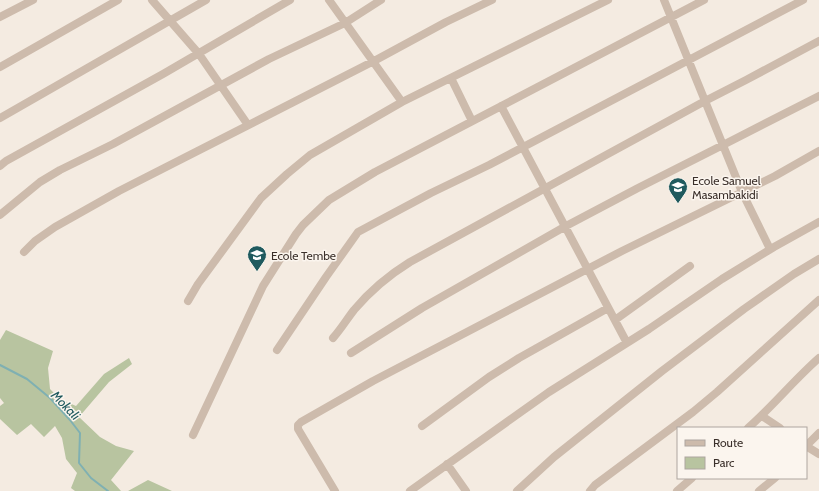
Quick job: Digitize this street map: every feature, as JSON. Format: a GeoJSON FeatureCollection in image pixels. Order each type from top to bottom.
{"type":"FeatureCollection","features":[{"type":"Feature","properties":{"kind":"street"},"geometry":{"type":"LineString","coordinates":[[0,17],[31,0]]}},
{"type":"Feature","properties":{"kind":"street"},"geometry":{"type":"LineString","coordinates":[[0,67],[118,0]]}},
{"type":"Feature","properties":{"kind":"street"},"geometry":{"type":"LineString","coordinates":[[152,0],[199,54],[248,125]]}},
{"type":"Feature","properties":{"kind":"street"},"geometry":{"type":"LineString","coordinates":[[0,118],[206,0]]}},
{"type":"Feature","properties":{"kind":"street"},"geometry":{"type":"LineString","coordinates":[[0,166],[6,161],[199,54],[290,0]]}},
{"type":"Feature","properties":{"kind":"street"},"geometry":{"type":"LineString","coordinates":[[329,0],[402,102]]}},
{"type":"Feature","properties":{"kind":"street"},"geometry":{"type":"LineString","coordinates":[[0,215],[40,182],[60,170],[113,144],[269,60],[345,23],[381,0]]}},
{"type":"Feature","properties":{"kind":"street"},"geometry":{"type":"LineString","coordinates":[[24,252],[42,235],[75,214],[374,61],[446,22],[492,0]]}},
{"type":"Feature","properties":{"kind":"street"},"geometry":{"type":"LineString","coordinates":[[188,301],[215,260],[265,194],[310,156],[402,102],[608,0]]}},
{"type":"Feature","properties":{"kind":"street"},"geometry":{"type":"LineString","coordinates":[[664,0],[742,192],[770,249]]}},
{"type":"Feature","properties":{"kind":"street"},"geometry":{"type":"LineString","coordinates":[[193,435],[263,286],[302,225],[335,196],[375,172],[704,0]]}},
{"type":"Feature","properties":{"kind":"street"},"geometry":{"type":"LineString","coordinates":[[277,350],[358,232],[803,0]]}},
{"type":"Feature","properties":{"kind":"street"},"geometry":{"type":"LineString","coordinates":[[333,338],[354,310],[373,290],[390,275],[410,262],[705,101],[819,41]]}},
{"type":"Feature","properties":{"kind":"street"},"geometry":{"type":"LineString","coordinates":[[451,78],[472,121]]}},
{"type":"Feature","properties":{"kind":"street"},"geometry":{"type":"LineString","coordinates":[[350,353],[422,308],[566,226],[644,184],[819,96]]}},
{"type":"Feature","properties":{"kind":"street"},"geometry":{"type":"LineString","coordinates":[[501,106],[627,343]]}},
{"type":"Feature","properties":{"kind":"street"},"geometry":{"type":"LineString","coordinates":[[334,491],[298,429],[298,425],[301,422],[374,381],[622,251],[742,192],[819,151]]}},
{"type":"Feature","properties":{"kind":"street"},"geometry":{"type":"LineString","coordinates":[[410,491],[550,392],[627,343],[722,279],[770,249],[819,222]]}},
{"type":"Feature","properties":{"kind":"street"},"geometry":{"type":"LineString","coordinates":[[517,491],[554,457],[650,380],[794,274],[819,259]]}},
{"type":"Feature","properties":{"kind":"street"},"geometry":{"type":"LineString","coordinates":[[614,320],[690,266]]}},
{"type":"Feature","properties":{"kind":"street"},"geometry":{"type":"LineString","coordinates":[[590,491],[595,485],[707,400],[819,300]]}},
{"type":"Feature","properties":{"kind":"street"},"geometry":{"type":"LineString","coordinates":[[422,426],[489,377],[608,308]]}},
{"type":"Feature","properties":{"kind":"street"},"geometry":{"type":"LineString","coordinates":[[749,427],[762,416],[801,374],[819,358]]}},
{"type":"Feature","properties":{"kind":"street"},"geometry":{"type":"LineString","coordinates":[[762,416],[778,427]]}},
{"type":"Feature","properties":{"kind":"street"},"geometry":{"type":"LineString","coordinates":[[807,445],[819,433]]}},
{"type":"Feature","properties":{"kind":"street"},"geometry":{"type":"LineString","coordinates":[[807,447],[819,454]]}},
{"type":"Feature","properties":{"kind":"street"},"geometry":{"type":"LineString","coordinates":[[447,464],[466,491]]}},
{"type":"Feature","properties":{"kind":"street"},"geometry":{"type":"LineString","coordinates":[[676,491],[691,479]]}},
{"type":"Feature","properties":{"kind":"street"},"geometry":{"type":"LineString","coordinates":[[758,491],[774,479]]}},
{"type":"Feature","properties":{"kind":"green space"},"geometry":{"type":"Polygon","coordinates":[[[6,330],[53,351],[48,368],[50,389],[60,399],[76,406],[104,374],[129,358],[132,364],[109,382],[79,417],[100,437],[116,446],[134,451],[111,480],[121,491],[75,491],[71,488],[77,473],[66,459],[62,438],[55,426],[44,437],[31,424],[17,435],[0,419],[0,406],[4,403],[0,398],[0,340],[6,330]]]}},
{"type":"Feature","properties":{"kind":"green space"},"geometry":{"type":"Polygon","coordinates":[[[148,480],[172,491],[128,491],[148,480]]]}},
{"type":"Feature","properties":{"kind":"waterway","name":"Mokali"},"geometry":{"type":"LineString","coordinates":[[0,365],[27,379],[50,398],[70,420],[80,433],[79,463],[91,478],[108,491]]}},
{"type":"Feature","properties":{"kind":"place","name":"Ecole Samuel Masambakidi"},"geometry":{"type":"Point","coordinates":[678,204]}},
{"type":"Feature","properties":{"kind":"place","name":"Ecole Tembe"},"geometry":{"type":"Point","coordinates":[257,272]}}]}
